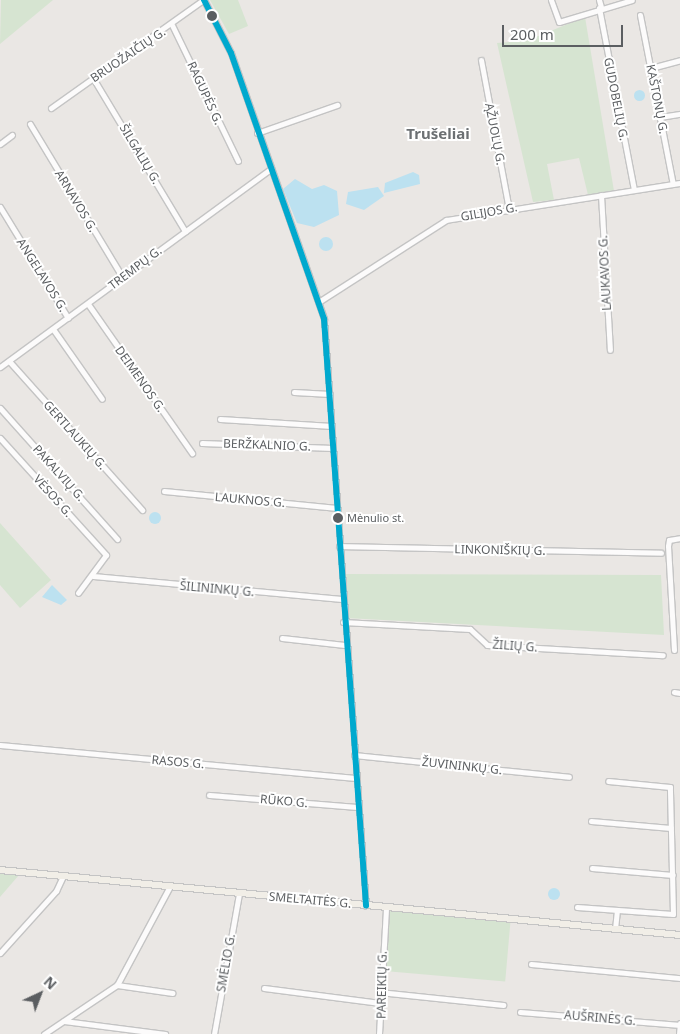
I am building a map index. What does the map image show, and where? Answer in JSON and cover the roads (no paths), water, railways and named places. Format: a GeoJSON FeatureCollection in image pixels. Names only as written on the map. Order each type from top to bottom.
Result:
{"type":"FeatureCollection","features":[{"type":"Feature","properties":{"kind":"main road","name":"SMELTAITĖS G."},"geometry":{"type":"LineString","coordinates":[[0,870],[680,935]]}},
{"type":"Feature","properties":{"kind":"street","name":"BRUOŽAIČIŲ G."},"geometry":{"type":"LineString","coordinates":[[51,108],[92,78],[172,25],[204,0]]}},
{"type":"Feature","properties":{"kind":"street"},"geometry":{"type":"LineString","coordinates":[[204,0],[231,53],[257,133],[320,301],[330,394],[343,622],[366,905]]}},
{"type":"Feature","properties":{"kind":"street"},"geometry":{"type":"LineString","coordinates":[[551,0],[559,22],[600,8],[632,0]]}},
{"type":"Feature","properties":{"kind":"street","name":"GUDOBELIŲ G."},"geometry":{"type":"LineString","coordinates":[[599,0],[634,190]]}},
{"type":"Feature","properties":{"kind":"street","name":"KAŠTONŲ G."},"geometry":{"type":"LineString","coordinates":[[640,15],[673,184]]}},
{"type":"Feature","properties":{"kind":"street","name":"RAGUPĖS G."},"geometry":{"type":"LineString","coordinates":[[172,25],[238,161]]}},
{"type":"Feature","properties":{"kind":"street","name":"ĄŽUOLŲ G."},"geometry":{"type":"LineString","coordinates":[[481,60],[509,208]]}},
{"type":"Feature","properties":{"kind":"street"},"geometry":{"type":"LineString","coordinates":[[651,68],[680,60]]}},
{"type":"Feature","properties":{"kind":"street","name":"ŠILGALIŲ G."},"geometry":{"type":"LineString","coordinates":[[92,78],[185,231]]}},
{"type":"Feature","properties":{"kind":"street"},"geometry":{"type":"LineString","coordinates":[[257,133],[337,105]]}},
{"type":"Feature","properties":{"kind":"street"},"geometry":{"type":"LineString","coordinates":[[660,117],[680,114]]}},
{"type":"Feature","properties":{"kind":"street","name":"ARNAVOS G."},"geometry":{"type":"LineString","coordinates":[[30,124],[123,278]]}},
{"type":"Feature","properties":{"kind":"street"},"geometry":{"type":"LineString","coordinates":[[0,144],[12,135]]}},
{"type":"Feature","properties":{"kind":"street","name":"TREMPŲ G."},"geometry":{"type":"LineString","coordinates":[[0,367],[271,170]]}},
{"type":"Feature","properties":{"kind":"street","name":"GILIJOS G."},"geometry":{"type":"LineString","coordinates":[[320,301],[446,220],[509,208],[680,183]]}},
{"type":"Feature","properties":{"kind":"street","name":"LAUKAVOS G."},"geometry":{"type":"LineString","coordinates":[[601,195],[610,350]]}},
{"type":"Feature","properties":{"kind":"street","name":"ANGELAVOS G."},"geometry":{"type":"LineString","coordinates":[[0,207],[68,318]]}},
{"type":"Feature","properties":{"kind":"street","name":"DEIMENOS G."},"geometry":{"type":"LineString","coordinates":[[88,304],[192,453]]}},
{"type":"Feature","properties":{"kind":"street"},"geometry":{"type":"LineString","coordinates":[[53,328],[102,399]]}},
{"type":"Feature","properties":{"kind":"street","name":"GERTLAUKIŲ G."},"geometry":{"type":"LineString","coordinates":[[9,361],[142,510]]}},
{"type":"Feature","properties":{"kind":"street"},"geometry":{"type":"LineString","coordinates":[[294,392],[330,394]]}},
{"type":"Feature","properties":{"kind":"street","name":"PAKALVIŲ G."},"geometry":{"type":"LineString","coordinates":[[0,408],[117,539]]}},
{"type":"Feature","properties":{"kind":"street"},"geometry":{"type":"LineString","coordinates":[[220,419],[332,426]]}},
{"type":"Feature","properties":{"kind":"street","name":"VĖSOS G."},"geometry":{"type":"LineString","coordinates":[[0,438],[106,555],[93,576]]}},
{"type":"Feature","properties":{"kind":"street","name":"BERŽKALNIO G."},"geometry":{"type":"LineString","coordinates":[[202,443],[333,448]]}},
{"type":"Feature","properties":{"kind":"street","name":"LAUKNOS G."},"geometry":{"type":"LineString","coordinates":[[164,491],[337,508]]}},
{"type":"Feature","properties":{"kind":"street"},"geometry":{"type":"LineString","coordinates":[[674,650],[669,540],[680,538]]}},
{"type":"Feature","properties":{"kind":"street","name":"LINKONIŠKIŲ G."},"geometry":{"type":"LineString","coordinates":[[339,546],[660,553]]}},
{"type":"Feature","properties":{"kind":"street"},"geometry":{"type":"LineString","coordinates":[[78,593],[93,576]]}},
{"type":"Feature","properties":{"kind":"street","name":"ŠILININKŲ G."},"geometry":{"type":"LineString","coordinates":[[93,576],[342,599]]}},
{"type":"Feature","properties":{"kind":"street","name":"ŽILIŲ G."},"geometry":{"type":"LineString","coordinates":[[343,622],[470,628],[487,645],[663,655]]}},
{"type":"Feature","properties":{"kind":"street"},"geometry":{"type":"LineString","coordinates":[[282,638],[345,646]]}},
{"type":"Feature","properties":{"kind":"street","name":"RASOS G."},"geometry":{"type":"LineString","coordinates":[[0,745],[356,778]]}},
{"type":"Feature","properties":{"kind":"street","name":"ŽUVININKŲ G."},"geometry":{"type":"LineString","coordinates":[[354,755],[569,777]]}},
{"type":"Feature","properties":{"kind":"street"},"geometry":{"type":"LineString","coordinates":[[577,907],[673,914],[670,787],[608,781]]}},
{"type":"Feature","properties":{"kind":"street","name":"RŪKO G."},"geometry":{"type":"LineString","coordinates":[[209,795],[358,807]]}},
{"type":"Feature","properties":{"kind":"street"},"geometry":{"type":"LineString","coordinates":[[591,821],[671,828]]}},
{"type":"Feature","properties":{"kind":"street"},"geometry":{"type":"LineString","coordinates":[[592,868],[672,875]]}},
{"type":"Feature","properties":{"kind":"street"},"geometry":{"type":"LineString","coordinates":[[0,953],[56,891],[63,876]]}},
{"type":"Feature","properties":{"kind":"street"},"geometry":{"type":"LineString","coordinates":[[44,1034],[117,985],[170,886]]}},
{"type":"Feature","properties":{"kind":"street","name":"SMĖLIO G."},"geometry":{"type":"LineString","coordinates":[[214,1034],[239,893]]}},
{"type":"Feature","properties":{"kind":"street","name":"PAREIKIŲ G."},"geometry":{"type":"LineString","coordinates":[[379,1034],[379,992],[386,907]]}},
{"type":"Feature","properties":{"kind":"street"},"geometry":{"type":"LineString","coordinates":[[615,929],[617,911]]}},
{"type":"Feature","properties":{"kind":"street"},"geometry":{"type":"LineString","coordinates":[[532,964],[680,978]]}},
{"type":"Feature","properties":{"kind":"street"},"geometry":{"type":"LineString","coordinates":[[117,985],[172,993]]}},
{"type":"Feature","properties":{"kind":"street"},"geometry":{"type":"LineString","coordinates":[[264,988],[380,1003]]}},
{"type":"Feature","properties":{"kind":"street"},"geometry":{"type":"LineString","coordinates":[[379,992],[502,1005]]}},
{"type":"Feature","properties":{"kind":"street","name":"AUŠRINĖS G."},"geometry":{"type":"LineString","coordinates":[[520,1012],[680,1024]]}},
{"type":"Feature","properties":{"kind":"street"},"geometry":{"type":"LineString","coordinates":[[63,1021],[165,1034]]}},
{"type":"Feature","properties":{"kind":"street"},"geometry":{"type":"LineString","coordinates":[[679,1034],[680,1024]]}},
{"type":"Feature","properties":{"kind":"water"},"geometry":{"type":"Polygon","coordinates":[[[639,89],[645,95],[639,101],[633,95],[639,89]]]}},
{"type":"Feature","properties":{"kind":"water"},"geometry":{"type":"Polygon","coordinates":[[[413,172],[419,175],[420,184],[384,193],[385,183],[413,172]]]}},
{"type":"Feature","properties":{"kind":"water"},"geometry":{"type":"Polygon","coordinates":[[[295,179],[312,189],[324,185],[337,191],[339,215],[314,227],[297,223],[283,189],[295,179]]]}},
{"type":"Feature","properties":{"kind":"water"},"geometry":{"type":"Polygon","coordinates":[[[378,187],[384,196],[364,210],[346,204],[348,192],[378,187]]]}},
{"type":"Feature","properties":{"kind":"water"},"geometry":{"type":"Polygon","coordinates":[[[323,237],[329,237],[333,244],[329,251],[323,251],[319,247],[319,241],[323,237]]]}},
{"type":"Feature","properties":{"kind":"water"},"geometry":{"type":"Polygon","coordinates":[[[155,512],[161,518],[155,524],[149,518],[155,512]]]}},
{"type":"Feature","properties":{"kind":"water"},"geometry":{"type":"Polygon","coordinates":[[[52,585],[67,600],[61,605],[42,597],[52,585]]]}},
{"type":"Feature","properties":{"kind":"water"},"geometry":{"type":"Polygon","coordinates":[[[552,888],[556,888],[560,894],[556,900],[552,900],[548,896],[548,892],[552,888]]]}},
{"type":"Feature","properties":{"kind":"place","name":"Mėnulio st."},"geometry":{"type":"Point","coordinates":[338,518]}},
{"type":"Feature","properties":{"kind":"district","name":"Trušeliai"},"geometry":{"type":"Point","coordinates":[438,134]}}]}
